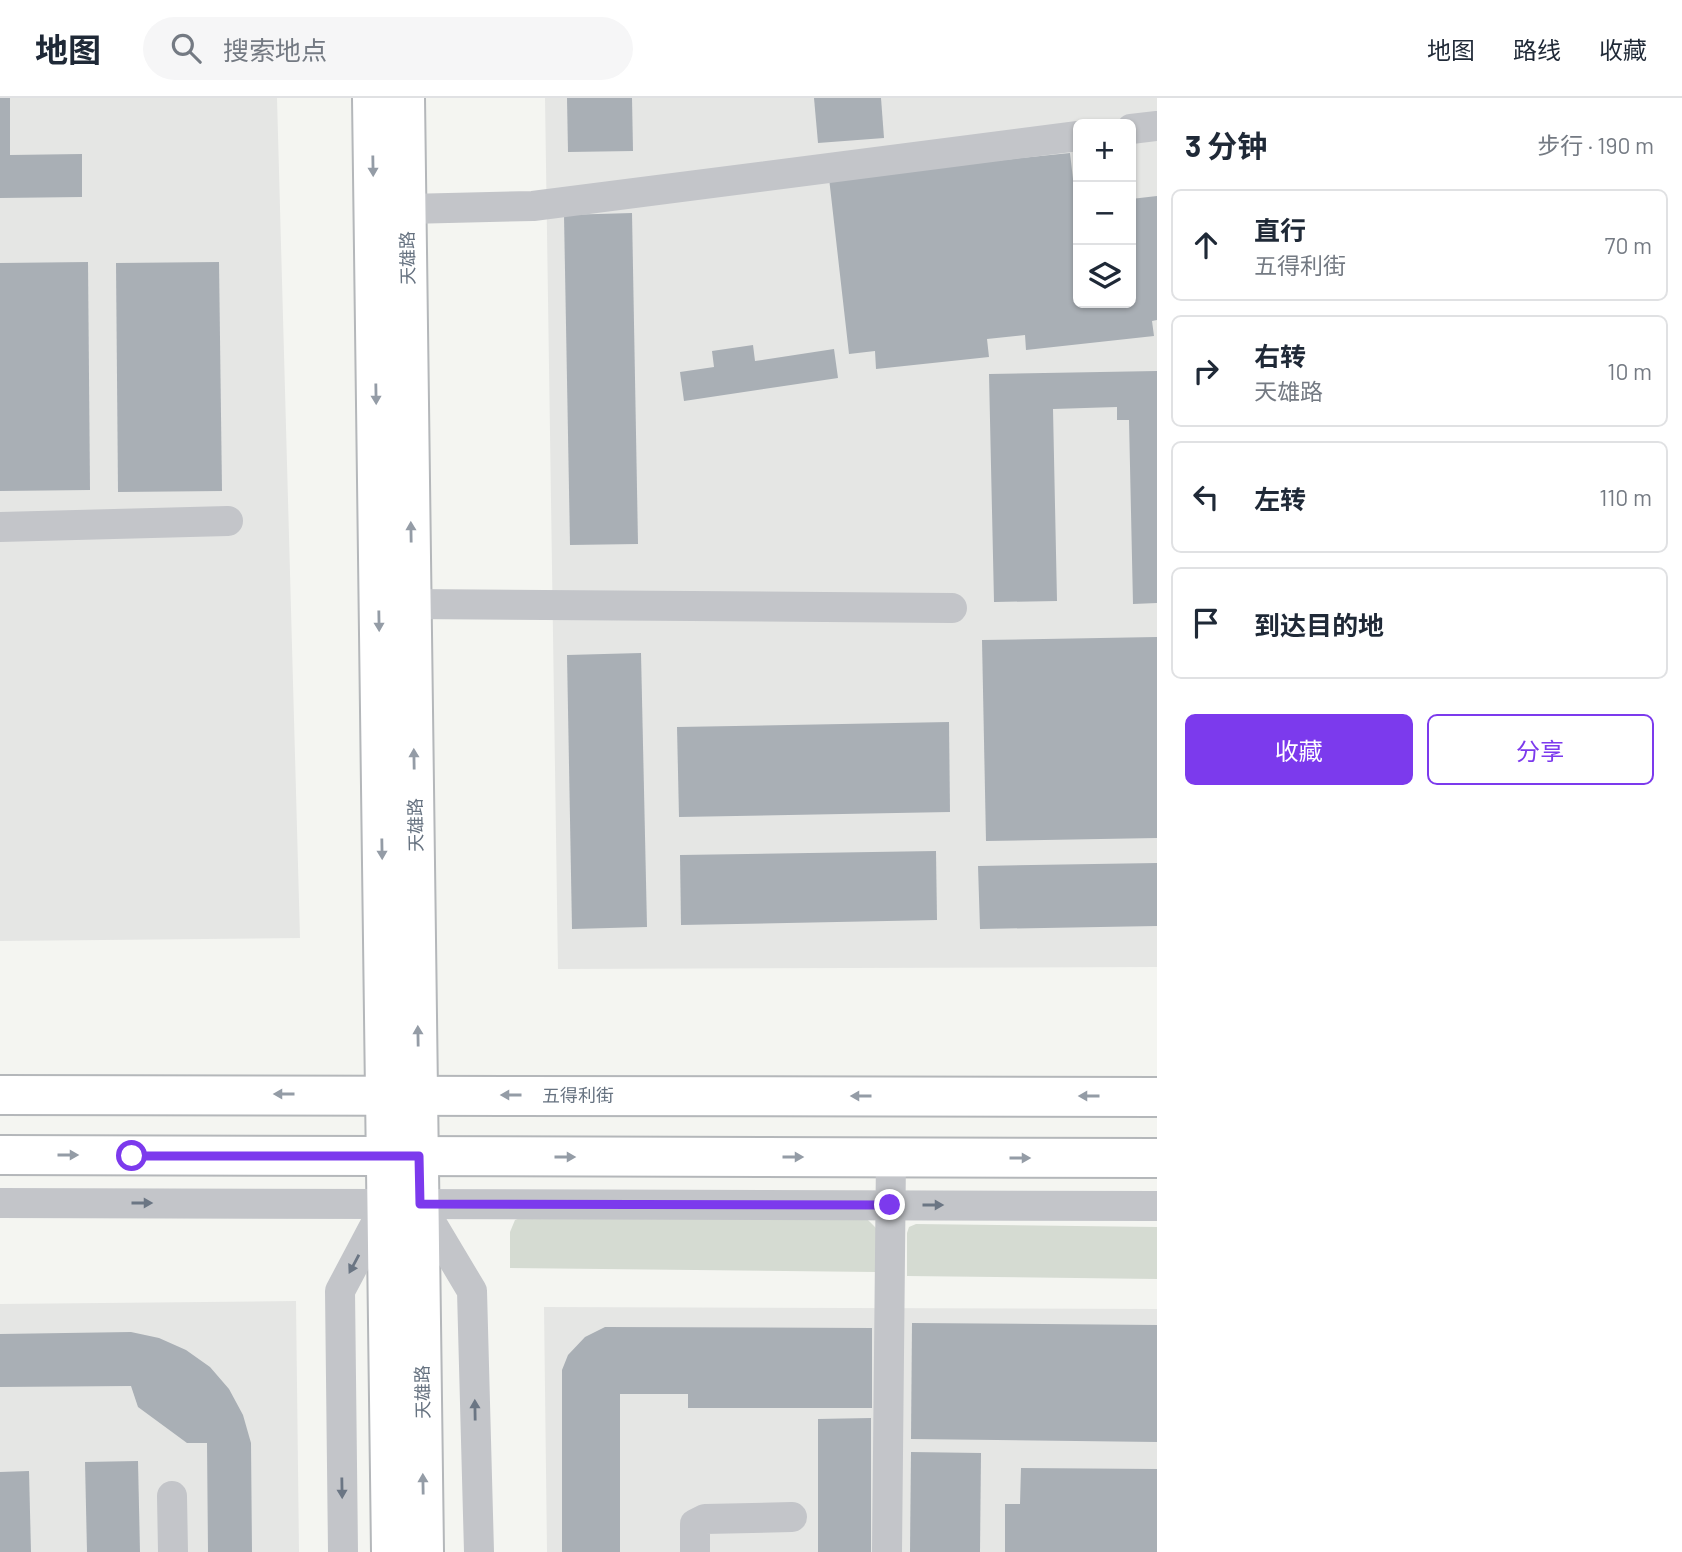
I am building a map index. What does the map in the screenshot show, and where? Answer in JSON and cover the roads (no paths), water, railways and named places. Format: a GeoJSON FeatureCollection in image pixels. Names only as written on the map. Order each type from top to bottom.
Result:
{"type":"FeatureCollection","features":[{"type":"Feature","properties":{"kind":"main road","name":"天雄路"},"geometry":{"type":"LineString","coordinates":[[372,98],[402,1094]]}},
{"type":"Feature","properties":{"kind":"main road","name":"天雄路"},"geometry":{"type":"LineString","coordinates":[[405,98],[412,604],[402,1156],[424,1552]]}},
{"type":"Feature","properties":{"kind":"main road","name":"五得利街"},"geometry":{"type":"LineString","coordinates":[[0,1095],[1157,1097]]}},
{"type":"Feature","properties":{"kind":"main road"},"geometry":{"type":"LineString","coordinates":[[0,1155],[1157,1158]]}},
{"type":"Feature","properties":{"kind":"main road","name":"天雄路"},"geometry":{"type":"LineString","coordinates":[[391,1552],[403,1204]]}},
{"type":"Feature","properties":{"kind":"street"},"geometry":{"type":"LineString","coordinates":[[1136,128],[1157,126]]}},
{"type":"Feature","properties":{"kind":"street"},"geometry":{"type":"LineString","coordinates":[[407,209],[533,206],[1073,137]]}},
{"type":"Feature","properties":{"kind":"street"},"geometry":{"type":"LineString","coordinates":[[0,527],[228,521]]}},
{"type":"Feature","properties":{"kind":"street"},"geometry":{"type":"LineString","coordinates":[[412,604],[952,608]]}},
{"type":"Feature","properties":{"kind":"street"},"geometry":{"type":"LineString","coordinates":[[887,1552],[891,1157]]}},
{"type":"Feature","properties":{"kind":"street"},"geometry":{"type":"LineString","coordinates":[[0,1203],[1157,1206]]}},
{"type":"Feature","properties":{"kind":"street"},"geometry":{"type":"LineString","coordinates":[[343,1552],[340,1291],[403,1204]]}},
{"type":"Feature","properties":{"kind":"street"},"geometry":{"type":"LineString","coordinates":[[403,1204],[472,1291],[479,1552]]}},
{"type":"Feature","properties":{"kind":"street"},"geometry":{"type":"LineString","coordinates":[[172,1496],[173,1552]]}},
{"type":"Feature","properties":{"kind":"street"},"geometry":{"type":"LineString","coordinates":[[695,1552],[695,1524],[705,1519],[792,1517]]}}]}
